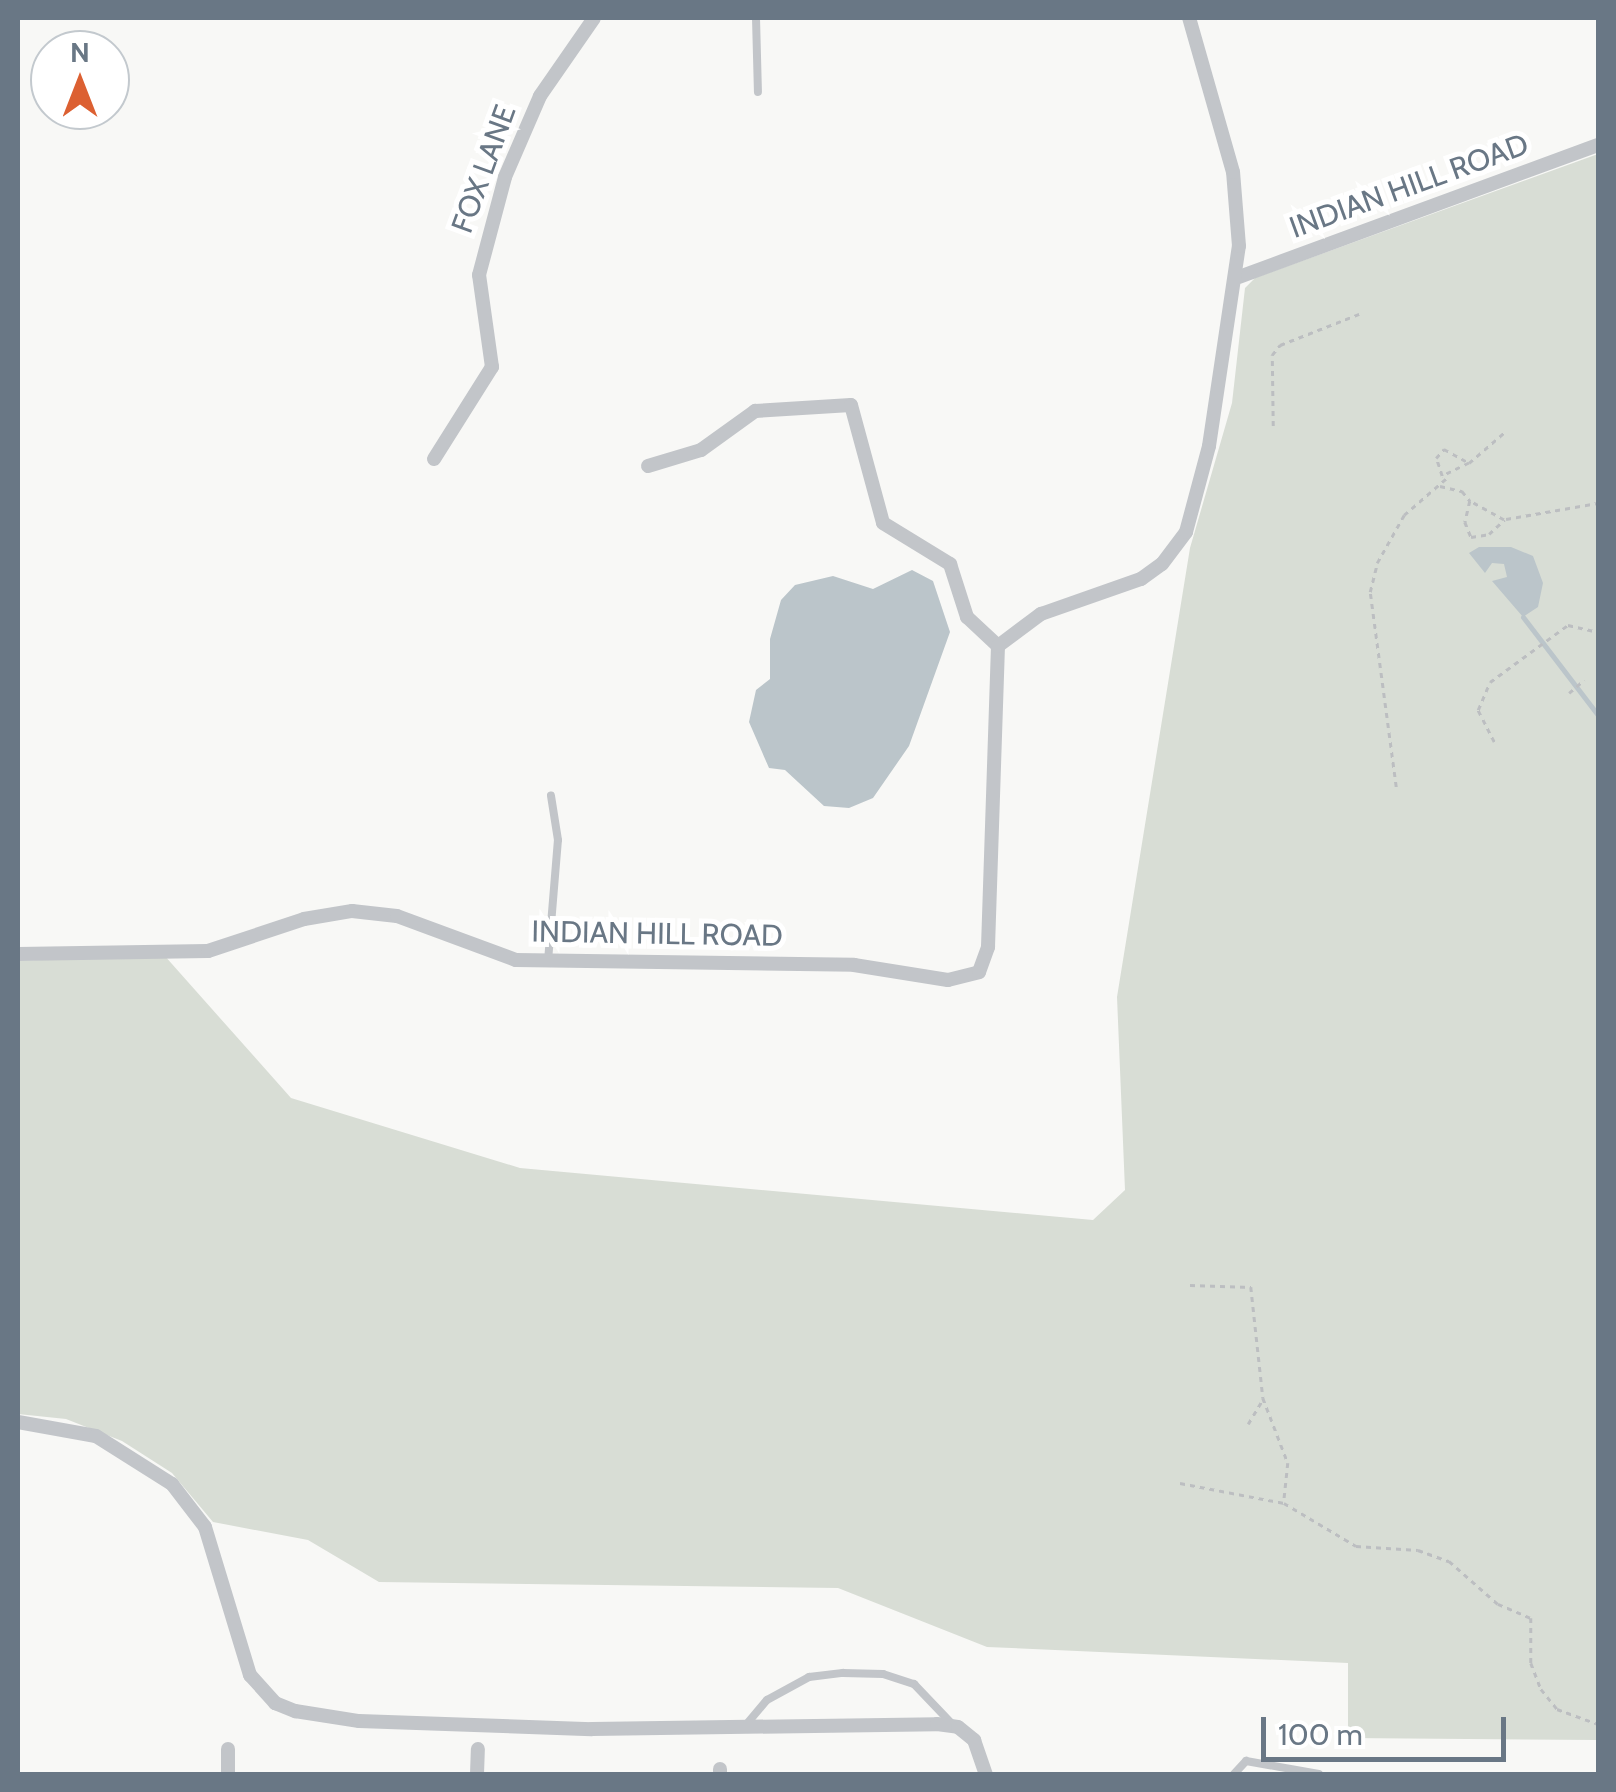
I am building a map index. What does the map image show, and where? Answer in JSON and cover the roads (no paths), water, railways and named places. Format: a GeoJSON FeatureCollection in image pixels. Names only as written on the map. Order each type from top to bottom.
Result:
{"type":"FeatureCollection","features":[{"type":"Feature","properties":{"kind":"street","name":"FOX LANE"},"geometry":{"type":"LineString","coordinates":[[434,459],[492,367],[480,275],[505,177],[540,96],[594,18]]}},
{"type":"Feature","properties":{"kind":"street"},"geometry":{"type":"LineString","coordinates":[[648,466],[701,450],[756,412],[851,405],[882,523],[950,564],[967,617],[998,646],[1041,614],[1141,579],[1176,550],[1209,446],[1239,278],[1233,172],[1189,18]]}},
{"type":"Feature","properties":{"kind":"street","name":"INDIAN HILL ROAD"},"geometry":{"type":"LineString","coordinates":[[1239,278],[1598,145]]}},
{"type":"Feature","properties":{"kind":"street","name":"INDIAN HILL ROAD"},"geometry":{"type":"LineString","coordinates":[[18,954],[208,951],[304,919],[352,910],[397,916],[504,958],[854,965],[948,980],[979,972],[988,948],[998,646]]}},
{"type":"Feature","properties":{"kind":"street"},"geometry":{"type":"LineString","coordinates":[[18,1422],[96,1436],[172,1484],[205,1527],[241,1653],[275,1703],[359,1722],[953,1726],[974,1740],[986,1774]]}},
{"type":"Feature","properties":{"kind":"street"},"geometry":{"type":"LineString","coordinates":[[228,1749],[228,1774]]}},
{"type":"Feature","properties":{"kind":"street"},"geometry":{"type":"LineString","coordinates":[[477,1774],[478,1749]]}},
{"type":"Feature","properties":{"kind":"lane"},"geometry":{"type":"LineString","coordinates":[[756,18],[758,92]]}},
{"type":"Feature","properties":{"kind":"lane"},"geometry":{"type":"LineString","coordinates":[[548,961],[558,840],[550,796]]}},
{"type":"Feature","properties":{"kind":"lane"},"geometry":{"type":"LineString","coordinates":[[746,1726],[767,1700],[809,1678],[843,1673],[884,1674],[914,1684],[953,1726]]}},
{"type":"Feature","properties":{"kind":"lane"},"geometry":{"type":"LineString","coordinates":[[1234,1774],[1246,1761],[1319,1774]]}},
{"type":"Feature","properties":{"kind":"waterway"},"geometry":{"type":"LineString","coordinates":[[1523,617],[1598,715]]}}]}
